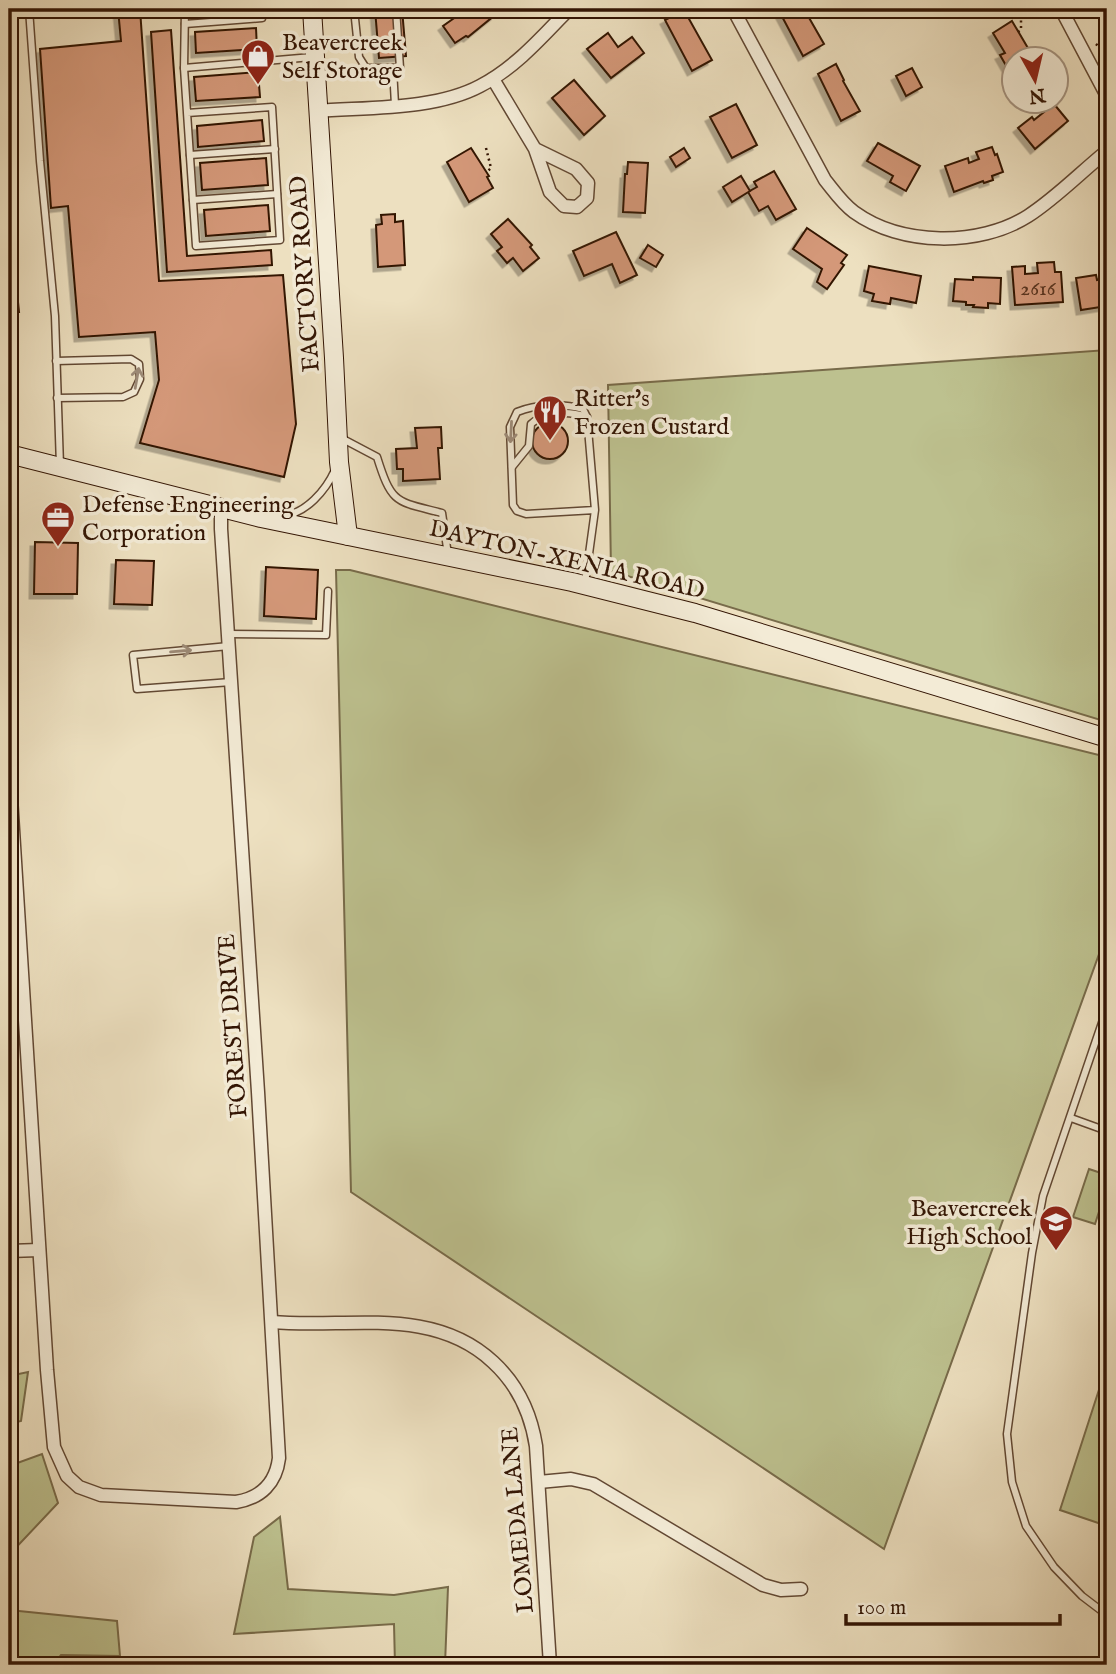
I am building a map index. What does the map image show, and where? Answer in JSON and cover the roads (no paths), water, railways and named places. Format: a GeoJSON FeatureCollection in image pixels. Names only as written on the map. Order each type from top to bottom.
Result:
{"type":"FeatureCollection","features":[{"type":"Feature","properties":{"kind":"main road","name":"FACTORY ROAD"},"geometry":{"type":"LineString","coordinates":[[314,10],[317,111],[339,462],[348,536]]}},
{"type":"Feature","properties":{"kind":"main road","name":"DAYTON-XENIA ROAD"},"geometry":{"type":"LineString","coordinates":[[10,455],[221,509],[585,585],[708,617],[1107,738]]}},
{"type":"Feature","properties":{"kind":"street"},"geometry":{"type":"LineString","coordinates":[[317,111],[436,101],[464,94],[493,79],[527,51],[569,9]]}},
{"type":"Feature","properties":{"kind":"street"},"geometry":{"type":"LineString","coordinates":[[733,9],[825,180],[840,200],[854,212],[879,226],[913,235],[942,238],[971,236],[1002,228],[1028,215],[1107,151]]}},
{"type":"Feature","properties":{"kind":"street"},"geometry":{"type":"LineString","coordinates":[[1061,9],[1107,96]]}},
{"type":"Feature","properties":{"kind":"street"},"geometry":{"type":"LineString","coordinates":[[493,79],[535,149],[550,192],[564,206],[577,207],[587,198],[588,183],[576,169],[535,149]]}},
{"type":"Feature","properties":{"kind":"street"},"geometry":{"type":"LineString","coordinates":[[9,485],[10,455]]}},
{"type":"Feature","properties":{"kind":"street","name":"FOREST DRIVE"},"geometry":{"type":"LineString","coordinates":[[9,766],[52,1436],[59,1463],[66,1476],[79,1487],[102,1495],[244,1501],[260,1494],[271,1482],[278,1466],[272,1322],[220,529],[221,509]]}},
{"type":"Feature","properties":{"kind":"street"},"geometry":{"type":"LineString","coordinates":[[9,1251],[39,1250]]}},
{"type":"Feature","properties":{"kind":"street","name":"LOMEDA LANE"},"geometry":{"type":"LineString","coordinates":[[272,1322],[383,1322],[423,1327],[448,1333],[471,1345],[500,1368],[523,1402],[535,1436],[550,1665]]}},
{"type":"Feature","properties":{"kind":"street"},"geometry":{"type":"LineString","coordinates":[[538,1482],[571,1479],[593,1484],[763,1585],[781,1590],[801,1589]]}},
{"type":"Feature","properties":{"kind":"lane"},"geometry":{"type":"LineString","coordinates":[[29,9],[55,316],[60,468]]}},
{"type":"Feature","properties":{"kind":"lane"},"geometry":{"type":"LineString","coordinates":[[185,9],[184,68],[192,200],[196,246],[280,240],[272,107],[187,113]]}},
{"type":"Feature","properties":{"kind":"lane"},"geometry":{"type":"LineString","coordinates":[[186,23],[262,18],[262,9]]}},
{"type":"Feature","properties":{"kind":"lane"},"geometry":{"type":"LineString","coordinates":[[354,9],[361,64],[366,68],[400,68],[396,9]]}},
{"type":"Feature","properties":{"kind":"lane"},"geometry":{"type":"LineString","coordinates":[[184,68],[314,56]]}},
{"type":"Feature","properties":{"kind":"lane"},"geometry":{"type":"LineString","coordinates":[[394,68],[395,105]]}},
{"type":"Feature","properties":{"kind":"lane"},"geometry":{"type":"LineString","coordinates":[[190,155],[275,149]]}},
{"type":"Feature","properties":{"kind":"lane"},"geometry":{"type":"LineString","coordinates":[[192,200],[277,194]]}},
{"type":"Feature","properties":{"kind":"lane"},"geometry":{"type":"LineString","coordinates":[[56,361],[131,359],[139,364],[140,379],[134,392],[123,397],[57,398]]}},
{"type":"Feature","properties":{"kind":"lane"},"geometry":{"type":"LineString","coordinates":[[585,585],[595,510],[587,417],[583,409],[572,406],[529,407],[517,412],[510,427],[513,505],[517,511],[526,514],[595,510]]}},
{"type":"Feature","properties":{"kind":"lane"},"geometry":{"type":"LineString","coordinates":[[512,467],[529,446],[531,424],[538,417],[576,413],[587,417]]}},
{"type":"Feature","properties":{"kind":"lane"},"geometry":{"type":"LineString","coordinates":[[338,437],[377,457],[386,485],[400,502],[442,513],[449,557]]}},
{"type":"Feature","properties":{"kind":"lane"},"geometry":{"type":"LineString","coordinates":[[261,518],[289,515],[310,503],[328,486],[339,462]]}},
{"type":"Feature","properties":{"kind":"lane"},"geometry":{"type":"LineString","coordinates":[[231,682],[137,689],[134,655],[228,640],[326,635],[328,591]]}},
{"type":"Feature","properties":{"kind":"lane"},"geometry":{"type":"LineString","coordinates":[[1107,1008],[1044,1196],[1031,1253],[1007,1434],[1012,1482],[1026,1526],[1054,1567],[1082,1596],[1107,1615]]}},
{"type":"Feature","properties":{"kind":"lane"},"geometry":{"type":"LineString","coordinates":[[1071,1118],[1107,1131]]}},
{"type":"Feature","properties":{"kind":"place","name":"Beavercreek Self Storage"},"geometry":{"type":"Point","coordinates":[258,86]}},
{"type":"Feature","properties":{"kind":"place","name":"Ritter's Frozen Custard"},"geometry":{"type":"Point","coordinates":[550,442]}},
{"type":"Feature","properties":{"kind":"place","name":"Defense Engineering Corporation"},"geometry":{"type":"Point","coordinates":[58,548]}},
{"type":"Feature","properties":{"kind":"place","name":"Beavercreek High School"},"geometry":{"type":"Point","coordinates":[1056,1252]}}]}
